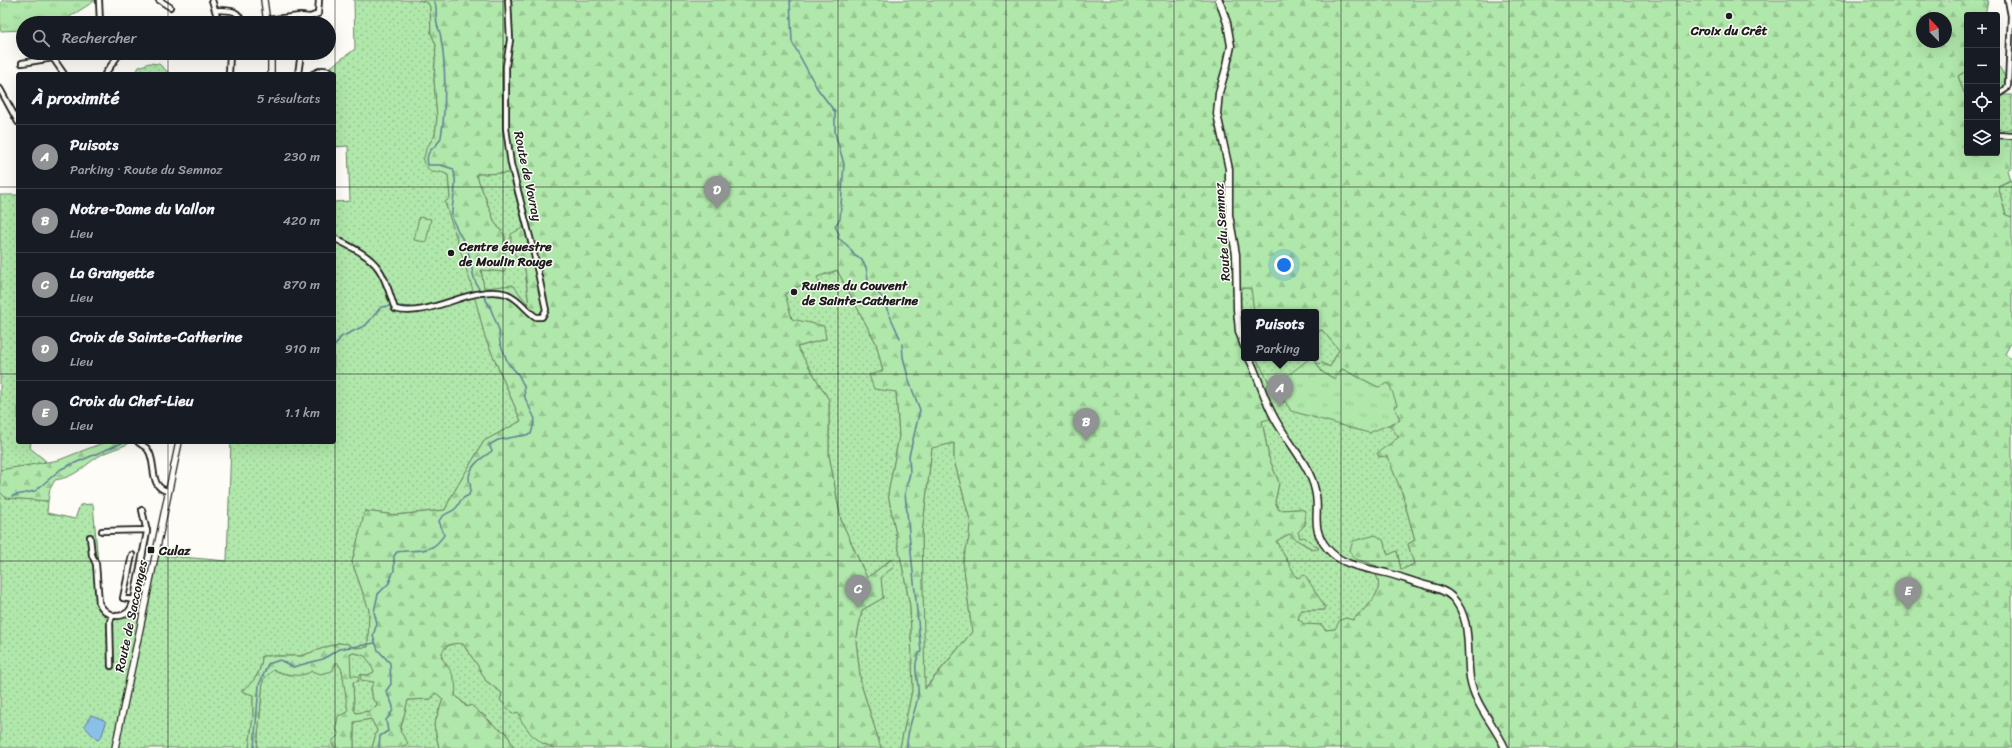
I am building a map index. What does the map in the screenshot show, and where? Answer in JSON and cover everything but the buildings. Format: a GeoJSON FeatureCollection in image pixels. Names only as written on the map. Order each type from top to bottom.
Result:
{"type":"FeatureCollection","features":[{"type":"Feature","properties":{"kind":"main road","name":"Route du Semnoz"},"geometry":{"type":"LineString","coordinates":[[1219,0],[1227,23],[1230,46],[1227,65],[1219,92],[1217,114],[1229,170],[1229,215],[1236,254],[1237,308],[1241,335]]}},
{"type":"Feature","properties":{"kind":"main road"},"geometry":{"type":"LineString","coordinates":[[1250,361],[1275,419],[1314,485],[1316,493],[1317,529],[1325,547],[1338,558],[1358,567],[1390,574],[1438,589],[1451,596],[1460,608],[1468,634],[1469,673],[1474,696],[1505,748]]}},
{"type":"Feature","properties":{"kind":"street"},"geometry":{"type":"LineString","coordinates":[[99,0],[100,16]]}},
{"type":"Feature","properties":{"kind":"street"},"geometry":{"type":"LineString","coordinates":[[159,0],[170,7]]}},
{"type":"Feature","properties":{"kind":"street"},"geometry":{"type":"LineString","coordinates":[[212,0],[217,16]]}},
{"type":"Feature","properties":{"kind":"street"},"geometry":{"type":"LineString","coordinates":[[264,0],[266,16]]}},
{"type":"Feature","properties":{"kind":"street"},"geometry":{"type":"LineString","coordinates":[[313,16],[318,14],[319,0]]}},
{"type":"Feature","properties":{"kind":"street","name":"Route de Vovray"},"geometry":{"type":"LineString","coordinates":[[336,239],[363,255],[378,268],[395,309],[410,311],[482,292],[506,294],[517,299],[536,317],[545,314],[546,310],[533,249],[511,164],[506,128],[506,66],[510,40],[508,0]]}},
{"type":"Feature","properties":{"kind":"street"},"geometry":{"type":"LineString","coordinates":[[2000,93],[2006,89],[2008,85],[2011,16],[2008,0]]}},
{"type":"Feature","properties":{"kind":"street"},"geometry":{"type":"LineString","coordinates":[[215,10],[236,12],[240,16]]}},
{"type":"Feature","properties":{"kind":"street"},"geometry":{"type":"LineString","coordinates":[[22,63],[40,60]]}},
{"type":"Feature","properties":{"kind":"street"},"geometry":{"type":"LineString","coordinates":[[54,60],[62,72]]}},
{"type":"Feature","properties":{"kind":"street"},"geometry":{"type":"LineString","coordinates":[[106,72],[115,60]]}},
{"type":"Feature","properties":{"kind":"street"},"geometry":{"type":"LineString","coordinates":[[229,72],[230,60]]}},
{"type":"Feature","properties":{"kind":"street"},"geometry":{"type":"LineString","coordinates":[[271,60],[271,72]]}},
{"type":"Feature","properties":{"kind":"street"},"geometry":{"type":"LineString","coordinates":[[298,72],[300,60]]}},
{"type":"Feature","properties":{"kind":"street"},"geometry":{"type":"LineString","coordinates":[[318,72],[322,70],[330,71]]}},
{"type":"Feature","properties":{"kind":"street"},"geometry":{"type":"LineString","coordinates":[[0,89],[16,118]]}},
{"type":"Feature","properties":{"kind":"street"},"geometry":{"type":"LineString","coordinates":[[2000,135],[2012,136]]}},
{"type":"Feature","properties":{"kind":"street"},"geometry":{"type":"LineString","coordinates":[[140,444],[149,451],[156,484],[163,490],[168,491]]}},
{"type":"Feature","properties":{"kind":"street","name":"Route de Sacconges"},"geometry":{"type":"LineString","coordinates":[[115,748],[179,444]]}},
{"type":"Feature","properties":{"kind":"street"},"geometry":{"type":"LineString","coordinates":[[90,537],[92,555],[96,564],[99,603],[102,609],[108,614],[118,615],[127,612],[134,600],[147,530],[142,510]]}},
{"type":"Feature","properties":{"kind":"street"},"geometry":{"type":"LineString","coordinates":[[102,531],[147,530]]}},
{"type":"Feature","properties":{"kind":"street"},"geometry":{"type":"LineString","coordinates":[[132,555],[123,598],[134,600]]}},
{"type":"Feature","properties":{"kind":"street"},"geometry":{"type":"LineString","coordinates":[[136,588],[146,589]]}},
{"type":"Feature","properties":{"kind":"street"},"geometry":{"type":"LineString","coordinates":[[111,666],[110,622],[112,615]]}},
{"type":"Feature","properties":{"kind":"green space"},"geometry":{"type":"Polygon","coordinates":[[[3,0],[96,0],[71,16],[16,16],[16,30],[0,31],[0,4],[3,0]]]}},
{"type":"Feature","properties":{"kind":"green space"},"geometry":{"type":"Polygon","coordinates":[[[354,0],[419,0],[428,3],[430,7],[431,33],[436,45],[434,80],[437,118],[435,135],[426,149],[431,172],[442,172],[448,175],[450,198],[445,202],[473,287],[485,337],[521,421],[484,441],[445,510],[395,515],[365,511],[352,562],[369,610],[368,647],[354,648],[348,644],[338,643],[301,656],[262,656],[261,666],[254,680],[242,691],[253,695],[253,717],[249,748],[0,748],[0,492],[7,498],[48,501],[47,513],[75,519],[80,505],[93,504],[102,610],[113,614],[137,610],[158,555],[227,561],[231,444],[336,444],[336,202],[350,201],[348,146],[336,147],[336,72],[324,72],[355,49],[354,0]]]}},
{"type":"Feature","properties":{"kind":"green space"},"geometry":{"type":"Polygon","coordinates":[[[419,0],[1988,0],[1986,12],[1964,12],[1964,72],[1958,76],[1964,93],[1964,156],[2000,156],[2000,129],[2006,130],[2012,128],[2012,167],[2007,170],[2010,180],[1998,186],[2006,215],[2012,217],[2012,341],[2005,354],[2012,359],[2012,748],[900,748],[913,686],[910,606],[888,494],[899,436],[896,392],[874,389],[869,375],[883,371],[876,343],[837,270],[817,277],[821,287],[812,292],[803,284],[785,294],[792,319],[824,326],[826,339],[797,347],[829,400],[829,455],[841,520],[867,578],[892,559],[895,566],[881,577],[883,598],[862,610],[856,641],[861,684],[881,748],[555,748],[542,743],[531,734],[520,719],[520,714],[517,712],[513,714],[500,700],[502,693],[486,681],[463,644],[459,643],[448,645],[441,657],[450,670],[454,680],[456,690],[455,695],[467,707],[471,705],[493,724],[506,732],[514,748],[439,748],[434,725],[443,699],[436,693],[431,699],[408,700],[400,731],[408,743],[401,748],[372,748],[377,730],[371,719],[354,722],[354,748],[335,748],[332,744],[333,740],[339,735],[336,729],[338,716],[348,712],[342,670],[337,662],[332,671],[321,674],[312,671],[302,675],[292,675],[273,670],[263,680],[257,748],[249,748],[253,717],[253,695],[241,691],[250,684],[259,672],[262,656],[301,656],[338,643],[348,644],[354,648],[368,647],[369,610],[352,562],[365,511],[395,515],[445,510],[484,441],[521,421],[485,337],[472,287],[445,202],[450,198],[448,175],[442,172],[431,172],[423,162],[426,149],[435,135],[437,118],[434,80],[436,45],[431,33],[430,7],[428,3],[419,0]],[[510,173],[476,174],[495,223],[505,236],[505,272],[481,270],[484,288],[513,285],[529,306],[525,269],[511,249],[511,234],[524,227],[510,173]],[[1233,288],[1234,319],[1241,346],[1241,361],[1258,361],[1270,384],[1261,390],[1270,419],[1262,421],[1269,458],[1279,483],[1275,502],[1279,510],[1300,509],[1305,511],[1305,525],[1298,532],[1300,538],[1304,537],[1319,548],[1314,550],[1289,534],[1276,541],[1297,578],[1305,575],[1325,607],[1325,610],[1301,610],[1298,619],[1304,624],[1322,625],[1325,630],[1335,629],[1340,620],[1346,618],[1353,620],[1373,600],[1378,588],[1376,575],[1377,566],[1353,558],[1350,550],[1353,541],[1376,535],[1383,540],[1388,555],[1397,551],[1401,570],[1414,564],[1408,544],[1415,540],[1402,493],[1387,456],[1379,457],[1377,453],[1399,437],[1389,425],[1400,420],[1394,406],[1397,405],[1378,387],[1342,369],[1335,379],[1322,372],[1317,364],[1322,363],[1330,367],[1339,350],[1322,330],[1319,331],[1319,309],[1254,309],[1251,288],[1233,288]],[[954,443],[932,448],[922,533],[925,689],[972,632],[963,561],[969,538],[970,520],[954,460],[954,443]],[[350,653],[351,676],[358,676],[359,681],[353,682],[354,710],[356,713],[370,711],[376,707],[377,702],[373,700],[371,688],[374,682],[361,680],[360,675],[368,675],[374,672],[366,657],[360,654],[350,653]]]}},
{"type":"Feature","properties":{"kind":"green space"},"geometry":{"type":"Polygon","coordinates":[[[149,63],[159,64],[168,72],[136,72],[139,67],[149,63]]]}},
{"type":"Feature","properties":{"kind":"green space"},"geometry":{"type":"Polygon","coordinates":[[[2000,68],[2006,78],[2005,87],[2000,90],[2000,68]]]}},
{"type":"Feature","properties":{"kind":"green space"},"geometry":{"type":"Polygon","coordinates":[[[1964,72],[1964,93],[1958,76],[1964,72]]]}},
{"type":"Feature","properties":{"kind":"green space"},"geometry":{"type":"Polygon","coordinates":[[[2012,95],[2012,128],[2006,130],[2000,129],[2000,96],[2012,95]]]}},
{"type":"Feature","properties":{"kind":"green space"},"geometry":{"type":"Polygon","coordinates":[[[510,173],[524,228],[511,249],[525,269],[529,307],[484,288],[481,270],[504,272],[505,236],[495,223],[476,174],[510,173]]]}},
{"type":"Feature","properties":{"kind":"green space"},"geometry":{"type":"Polygon","coordinates":[[[2012,180],[2012,217],[2006,215],[1998,186],[2012,180]]]}},
{"type":"Feature","properties":{"kind":"green space"},"geometry":{"type":"Polygon","coordinates":[[[0,195],[16,195],[16,444],[31,444],[30,448],[46,461],[34,465],[0,470],[0,195]]]}},
{"type":"Feature","properties":{"kind":"green space"},"geometry":{"type":"Polygon","coordinates":[[[419,217],[431,219],[426,242],[414,240],[419,217]]]}},
{"type":"Feature","properties":{"kind":"green space"},"geometry":{"type":"Polygon","coordinates":[[[837,270],[876,343],[883,371],[896,391],[899,436],[888,494],[910,606],[913,686],[900,748],[881,748],[861,684],[856,641],[862,610],[883,598],[880,577],[895,566],[891,559],[867,578],[841,520],[829,455],[829,400],[797,347],[826,339],[792,319],[784,293],[821,275],[830,274],[837,270]]]}},
{"type":"Feature","properties":{"kind":"green space"},"geometry":{"type":"Polygon","coordinates":[[[1233,288],[1252,288],[1254,309],[1241,309],[1241,344],[1234,319],[1233,288]]]}},
{"type":"Feature","properties":{"kind":"green space"},"geometry":{"type":"Polygon","coordinates":[[[1322,330],[1339,350],[1330,367],[1322,363],[1322,372],[1342,369],[1400,437],[1385,449],[1402,493],[1415,540],[1408,544],[1414,564],[1401,570],[1397,551],[1388,555],[1383,540],[1376,575],[1378,588],[1373,600],[1352,620],[1346,618],[1335,629],[1325,630],[1322,625],[1303,624],[1298,619],[1301,610],[1324,610],[1297,578],[1276,541],[1289,534],[1313,550],[1300,538],[1297,532],[1305,525],[1305,511],[1300,509],[1279,510],[1275,502],[1279,483],[1269,458],[1262,421],[1261,390],[1269,384],[1258,361],[1319,361],[1319,331],[1322,330]]]}},
{"type":"Feature","properties":{"kind":"green space"},"geometry":{"type":"Polygon","coordinates":[[[1306,361],[1315,361],[1322,372],[1335,379],[1342,369],[1378,387],[1389,383],[1397,405],[1394,406],[1400,420],[1369,433],[1291,411],[1285,401],[1282,403],[1273,387],[1306,361]]]}},
{"type":"Feature","properties":{"kind":"green space"},"geometry":{"type":"Polygon","coordinates":[[[954,443],[954,460],[970,520],[969,538],[963,561],[972,632],[924,689],[922,533],[932,447],[954,443]]]}},
{"type":"Feature","properties":{"kind":"green space"},"geometry":{"type":"Polygon","coordinates":[[[100,444],[128,444],[102,454],[68,477],[55,480],[50,489],[48,501],[6,498],[0,492],[0,470],[59,460],[100,444]]]}},
{"type":"Feature","properties":{"kind":"green space"},"geometry":{"type":"Polygon","coordinates":[[[456,643],[463,644],[486,681],[502,693],[501,700],[513,714],[518,712],[521,714],[542,743],[555,748],[514,748],[506,732],[500,731],[484,715],[468,707],[455,695],[455,687],[442,658],[442,652],[447,647],[456,643]]]}},
{"type":"Feature","properties":{"kind":"green space"},"geometry":{"type":"Polygon","coordinates":[[[349,653],[355,653],[366,657],[375,672],[368,675],[360,675],[374,682],[371,688],[373,700],[377,702],[376,707],[370,711],[356,713],[354,710],[353,682],[359,681],[351,676],[349,653]]]}},
{"type":"Feature","properties":{"kind":"green space"},"geometry":{"type":"Polygon","coordinates":[[[338,661],[343,672],[349,708],[343,725],[332,744],[335,748],[257,748],[263,680],[273,670],[289,675],[312,671],[338,661]]]}},
{"type":"Feature","properties":{"kind":"green space"},"geometry":{"type":"Polygon","coordinates":[[[436,693],[443,699],[434,725],[439,748],[401,748],[407,743],[400,731],[408,700],[431,699],[436,693]]]}},
{"type":"Feature","properties":{"kind":"green space"},"geometry":{"type":"Polygon","coordinates":[[[371,719],[377,730],[372,748],[354,748],[354,722],[371,719]]]}},
{"type":"Feature","properties":{"kind":"water"},"geometry":{"type":"Polygon","coordinates":[[[91,715],[104,720],[106,723],[101,738],[97,740],[84,726],[91,715]]]}},
{"type":"Feature","properties":{"kind":"waterway"},"geometry":{"type":"LineString","coordinates":[[434,0],[436,6],[437,24],[441,35],[443,50],[445,101],[441,137],[430,151],[427,159],[428,165],[441,165],[453,169],[455,175],[455,187],[452,217],[470,256],[475,282],[481,292]]}},
{"type":"Feature","properties":{"kind":"waterway"},"geometry":{"type":"LineString","coordinates":[[790,0],[792,42],[817,88],[835,112],[835,133],[844,164],[840,219],[835,226],[839,234],[838,238],[847,245],[855,256],[861,259],[866,267],[869,285],[881,296],[900,338]]}},
{"type":"Feature","properties":{"kind":"waterway"},"geometry":{"type":"LineString","coordinates":[[379,748],[380,736],[388,731],[386,720],[390,716],[393,706],[386,691],[391,684],[390,663],[378,650],[373,636],[377,623],[374,612],[378,594],[389,583],[394,570],[394,556],[397,552],[428,549],[437,543],[444,535],[439,521],[444,515],[453,511],[461,500],[469,495],[471,489],[469,480],[470,472],[484,456],[492,451],[489,445],[498,440],[531,434],[535,419],[525,398],[524,386],[518,374],[508,363],[500,343],[499,330],[490,307],[483,295]]}},
{"type":"Feature","properties":{"kind":"waterway"},"geometry":{"type":"LineString","coordinates":[[336,344],[341,337],[366,325],[381,307],[391,306]]}},
{"type":"Feature","properties":{"kind":"waterway"},"geometry":{"type":"LineString","coordinates":[[397,306],[410,307]]}},
{"type":"Feature","properties":{"kind":"waterway"},"geometry":{"type":"LineString","coordinates":[[902,344],[903,357],[909,381],[920,410],[909,456],[910,473],[905,493],[921,651],[916,662],[918,690],[917,703],[909,728],[907,748]]}},
{"type":"Feature","properties":{"kind":"waterway"},"geometry":{"type":"LineString","coordinates":[[12,496],[35,491],[61,469],[119,444]]}},
{"type":"Feature","properties":{"kind":"waterway"},"geometry":{"type":"LineString","coordinates":[[254,748],[259,685],[268,664],[280,660],[293,667],[323,659],[339,649],[375,643]]}},
{"type":"Feature","properties":{"kind":"place","name":"Croix du Crêt"},"geometry":{"type":"Point","coordinates":[1729,16]}},
{"type":"Feature","properties":{"kind":"place","name":"Croix de Sainte-Catherine"},"geometry":{"type":"Point","coordinates":[717,209]}},
{"type":"Feature","properties":{"kind":"place","name":"Centre équestre de Moulin Rouge"},"geometry":{"type":"Point","coordinates":[451,253]}},
{"type":"Feature","properties":{"kind":"place","name":"Ruines du Couvent de Sainte-Catherine"},"geometry":{"type":"Point","coordinates":[794,292]}},
{"type":"Feature","properties":{"kind":"place","name":"Puisots"},"geometry":{"type":"Point","coordinates":[1280,407]}},
{"type":"Feature","properties":{"kind":"place","name":"Notre-Dame du Vallon"},"geometry":{"type":"Point","coordinates":[1086,441]}},
{"type":"Feature","properties":{"kind":"place","name":"Culaz"},"geometry":{"type":"Point","coordinates":[151,550]}},
{"type":"Feature","properties":{"kind":"place","name":"La Grangette"},"geometry":{"type":"Point","coordinates":[858,608]}},
{"type":"Feature","properties":{"kind":"place","name":"Croix du Chef-Lieu"},"geometry":{"type":"Point","coordinates":[1908,610]}}]}
